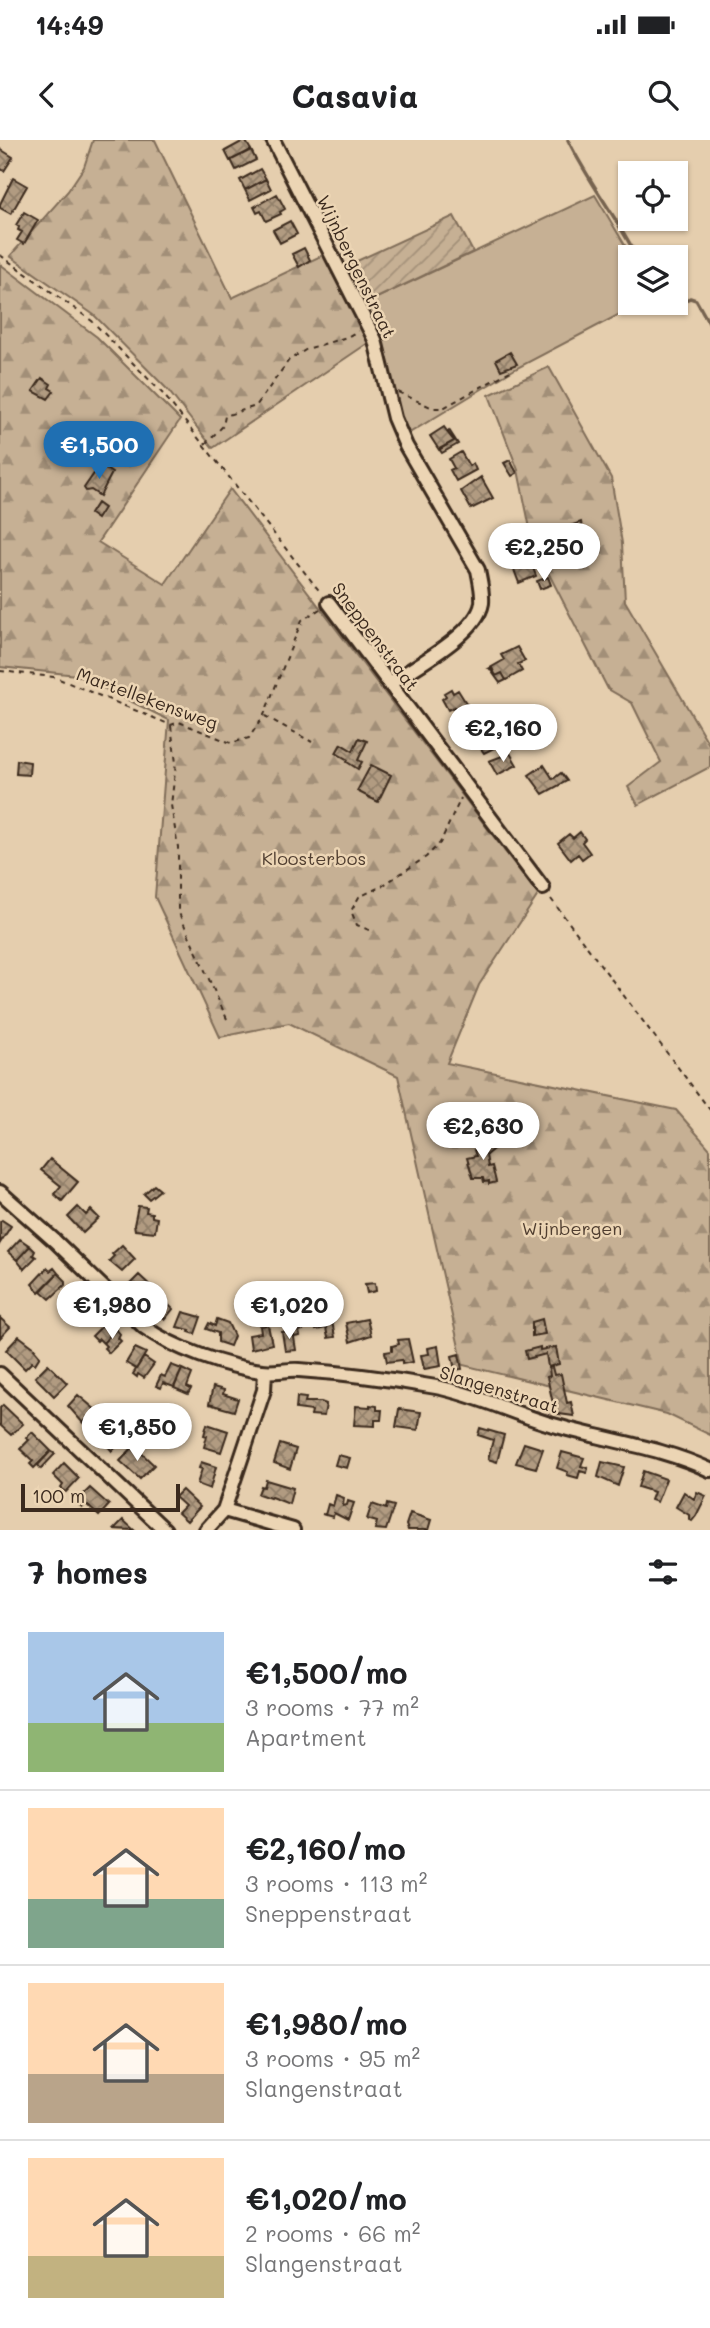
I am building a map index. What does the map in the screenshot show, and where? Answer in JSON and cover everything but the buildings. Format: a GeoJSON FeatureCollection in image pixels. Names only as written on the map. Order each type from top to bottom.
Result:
{"type":"FeatureCollection","features":[{"type":"Feature","properties":{"kind":"street","name":"Wijnbergenstraat"},"geometry":{"type":"LineString","coordinates":[[272,140],[375,340],[394,418],[406,446],[478,570],[482,602],[471,625],[388,684]]}},
{"type":"Feature","properties":{"kind":"street","name":"Sneppenstraat"},"geometry":{"type":"LineString","coordinates":[[329,603],[543,888]]}},
{"type":"Feature","properties":{"kind":"street","name":"Slangenstraat"},"geometry":{"type":"LineString","coordinates":[[0,1192],[158,1337],[239,1367],[265,1372],[296,1369],[438,1387],[557,1426],[664,1451],[710,1470]]}},
{"type":"Feature","properties":{"kind":"street"},"geometry":{"type":"LineString","coordinates":[[206,1530],[224,1510],[264,1390],[265,1372]]}},
{"type":"Feature","properties":{"kind":"street"},"geometry":{"type":"LineString","coordinates":[[0,1374],[165,1530]]}},
{"type":"Feature","properties":{"kind":"street"},"geometry":{"type":"LineString","coordinates":[[224,1510],[293,1530]]}},
{"type":"Feature","properties":{"kind":"path","name":"Sneppenstraat"},"geometry":{"type":"LineString","coordinates":[[0,255],[92,321],[164,395],[329,603]]}},
{"type":"Feature","properties":{"kind":"path"},"geometry":{"type":"LineString","coordinates":[[204,445],[223,426],[225,416],[256,406],[289,360],[307,349],[347,337],[368,325]]}},
{"type":"Feature","properties":{"kind":"path"},"geometry":{"type":"LineString","coordinates":[[387,390],[404,394],[433,408],[443,408],[512,370]]}},
{"type":"Feature","properties":{"kind":"path","name":"Martellekensweg"},"geometry":{"type":"LineString","coordinates":[[0,671],[54,677],[171,725],[179,722],[231,743],[249,738],[264,715],[302,621],[329,603]]}},
{"type":"Feature","properties":{"kind":"path"},"geometry":{"type":"LineString","coordinates":[[264,715],[312,742]]}},
{"type":"Feature","properties":{"kind":"path"},"geometry":{"type":"LineString","coordinates":[[171,725],[176,763],[172,805],[178,847],[178,911],[228,1018]]}},
{"type":"Feature","properties":{"kind":"path"},"geometry":{"type":"LineString","coordinates":[[369,930],[357,925],[351,911],[359,897],[382,886],[426,857],[440,843],[467,788]]}},
{"type":"Feature","properties":{"kind":"path"},"geometry":{"type":"LineString","coordinates":[[543,888],[710,1110]]}},
{"type":"Feature","properties":{"kind":"green space"},"geometry":{"type":"Polygon","coordinates":[[[93,140],[155,140],[232,298],[327,253],[371,341],[213,448],[167,389],[94,315],[10,256],[68,191],[84,167],[93,140]]]}},
{"type":"Feature","properties":{"kind":"green space"},"geometry":{"type":"Polygon","coordinates":[[[595,195],[625,245],[618,245],[618,315],[515,369],[406,435],[378,330],[364,304],[595,195]]]}},
{"type":"Feature","properties":{"kind":"green space"},"geometry":{"type":"Polygon","coordinates":[[[454,216],[473,252],[364,304],[344,267],[454,216]]]}},
{"type":"Feature","properties":{"kind":"green space","name":"Kloosterbos"},"geometry":{"type":"Polygon","coordinates":[[[0,264],[97,337],[180,420],[98,542],[165,584],[230,489],[538,895],[479,985],[447,1063],[676,1110],[710,1149],[710,1435],[667,1414],[463,1365],[398,1076],[289,1023],[220,1037],[155,897],[169,720],[77,675],[0,667],[0,264]]]}},
{"type":"Feature","properties":{"kind":"green space"},"geometry":{"type":"Polygon","coordinates":[[[549,367],[611,478],[622,543],[625,601],[710,746],[710,767],[638,805],[628,787],[661,762],[632,703],[608,689],[533,543],[518,470],[489,395],[549,367]]]}},
{"type":"Feature","properties":{"kind":"waterway"},"geometry":{"type":"LineString","coordinates":[[568,140],[630,245]]}},
{"type":"Feature","properties":{"kind":"waterway"},"geometry":{"type":"LineString","coordinates":[[688,299],[696,300],[710,325]]}},
{"type":"Feature","properties":{"kind":"park label","name":"Wijnbergen"},"geometry":{"type":"Point","coordinates":[572,1229]}}]}
